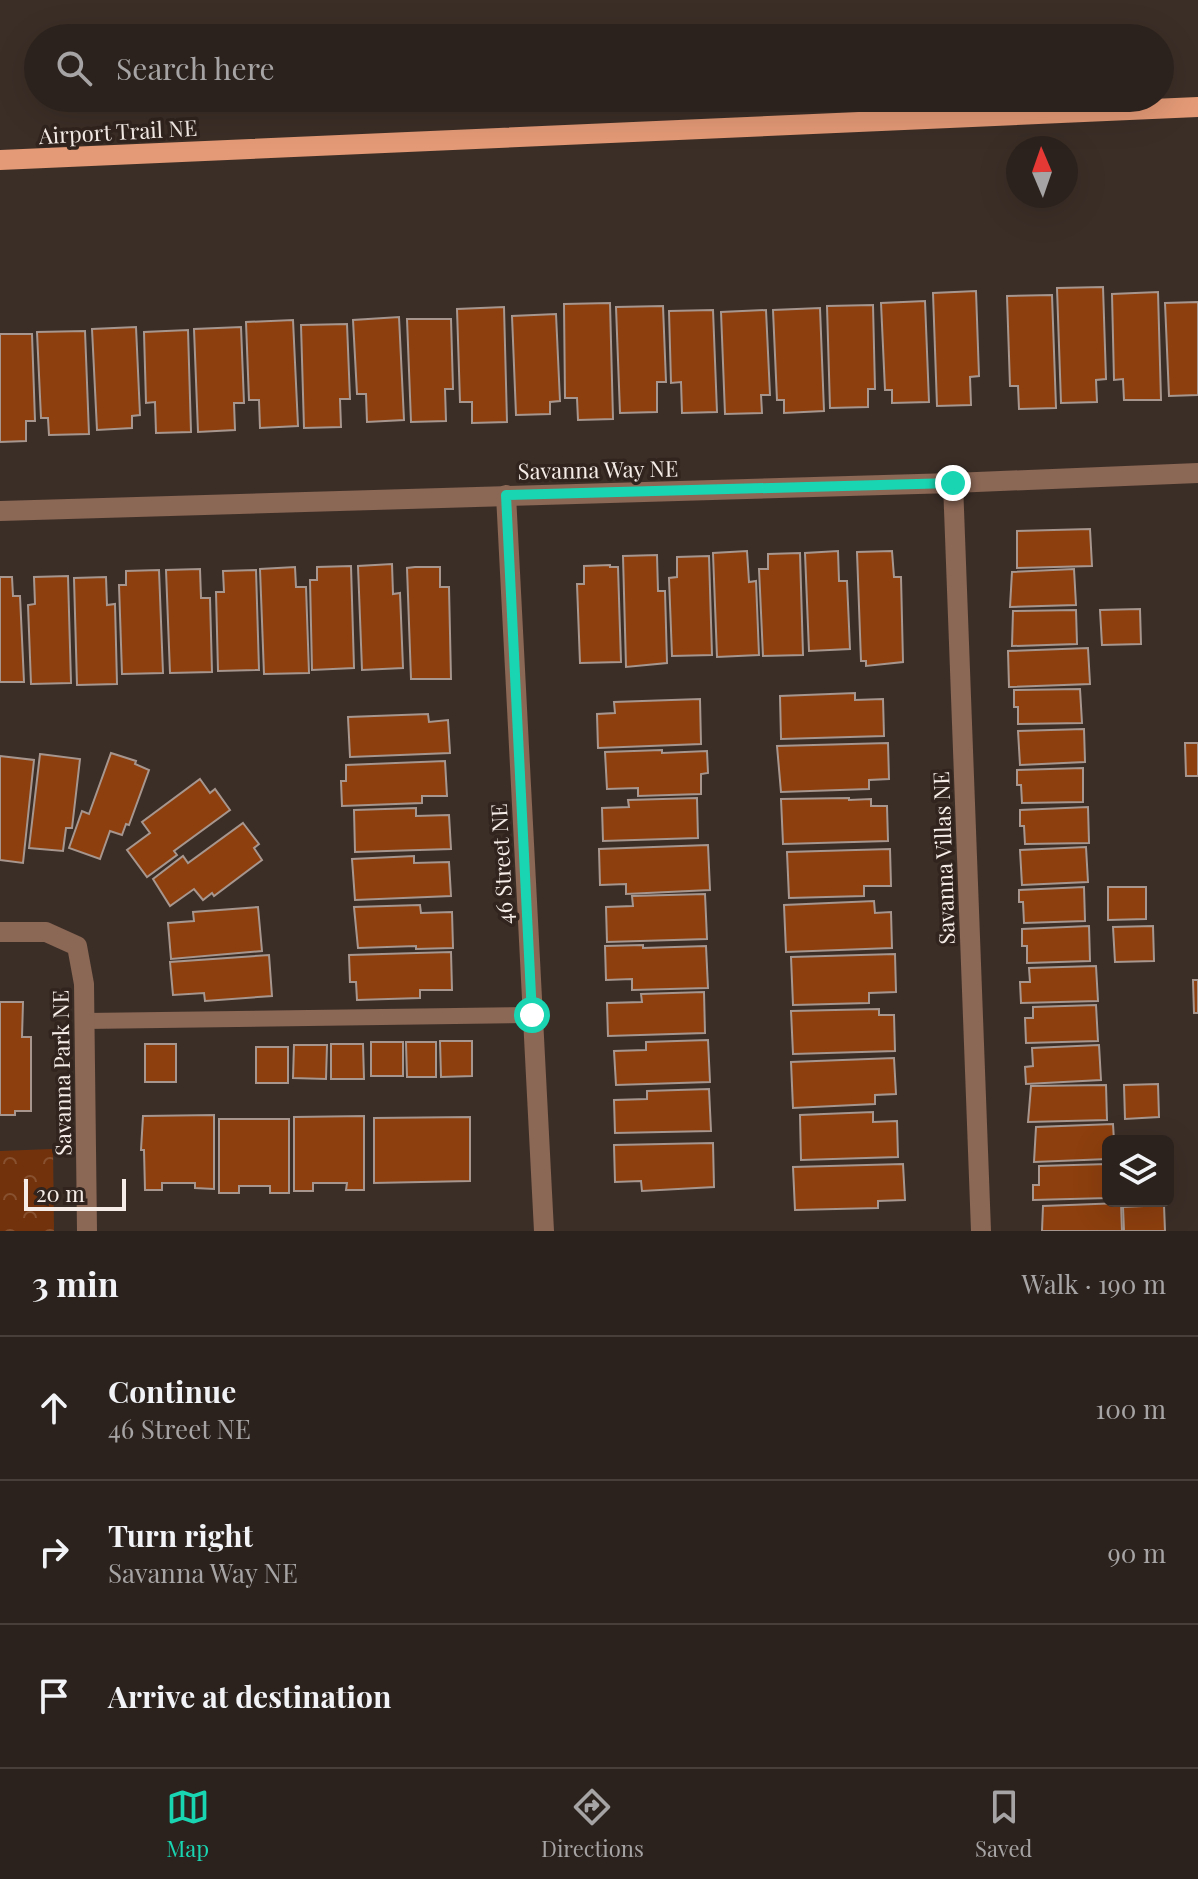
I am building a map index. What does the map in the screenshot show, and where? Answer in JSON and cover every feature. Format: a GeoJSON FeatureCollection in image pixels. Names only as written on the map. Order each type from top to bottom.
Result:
{"type":"FeatureCollection","features":[{"type":"Feature","properties":{"kind":"main road","name":"Airport Trail NE"},"geometry":{"type":"LineString","coordinates":[[1174,108],[1198,107]]}},
{"type":"Feature","properties":{"kind":"main road","name":"Airport Trail NE"},"geometry":{"type":"LineString","coordinates":[[0,160],[1085,112]]}},
{"type":"Feature","properties":{"kind":"street","name":"Savanna Way NE"},"geometry":{"type":"LineString","coordinates":[[0,511],[1198,473]]}},
{"type":"Feature","properties":{"kind":"street","name":"Savanna Villas NE"},"geometry":{"type":"LineString","coordinates":[[953,483],[981,1231]]}},
{"type":"Feature","properties":{"kind":"street","name":"46 Street NE"},"geometry":{"type":"LineString","coordinates":[[506,495],[544,1231]]}},
{"type":"Feature","properties":{"kind":"street","name":"Savanna Park NE"},"geometry":{"type":"LineString","coordinates":[[0,932],[46,932],[77,946],[84,984],[87,1231]]}},
{"type":"Feature","properties":{"kind":"lane"},"geometry":{"type":"LineString","coordinates":[[85,1021],[532,1015]]}},
{"type":"Feature","properties":{"kind":"green space"},"geometry":{"type":"Polygon","coordinates":[[[53,1149],[54,1231],[0,1231],[0,1151],[53,1149]]]}},
{"type":"Feature","properties":{"kind":"building"},"geometry":{"type":"Polygon","coordinates":[[[1103,287],[1106,379],[1096,380],[1097,402],[1061,403],[1057,288],[1103,287]]]}},
{"type":"Feature","properties":{"kind":"building"},"geometry":{"type":"Polygon","coordinates":[[[976,291],[979,376],[970,377],[971,405],[937,406],[933,293],[976,291]]]}},
{"type":"Feature","properties":{"kind":"building"},"geometry":{"type":"Polygon","coordinates":[[[1158,292],[1161,400],[1124,400],[1123,379],[1114,380],[1112,294],[1158,292]]]}},
{"type":"Feature","properties":{"kind":"building"},"geometry":{"type":"Polygon","coordinates":[[[1052,295],[1056,408],[1019,409],[1018,386],[1010,386],[1007,296],[1052,295]]]}},
{"type":"Feature","properties":{"kind":"building"},"geometry":{"type":"Polygon","coordinates":[[[925,301],[929,402],[892,403],[892,390],[885,390],[881,303],[925,301]]]}},
{"type":"Feature","properties":{"kind":"building"},"geometry":{"type":"Polygon","coordinates":[[[1198,302],[1198,395],[1169,396],[1165,303],[1198,302]]]}},
{"type":"Feature","properties":{"kind":"building"},"geometry":{"type":"Polygon","coordinates":[[[610,303],[613,419],[578,420],[577,398],[565,398],[564,304],[610,303]]]}},
{"type":"Feature","properties":{"kind":"building"},"geometry":{"type":"Polygon","coordinates":[[[873,305],[875,389],[868,389],[868,407],[830,408],[827,306],[873,305]]]}},
{"type":"Feature","properties":{"kind":"building"},"geometry":{"type":"Polygon","coordinates":[[[663,306],[666,382],[657,382],[657,412],[620,413],[616,307],[663,306]]]}},
{"type":"Feature","properties":{"kind":"building"},"geometry":{"type":"Polygon","coordinates":[[[504,307],[507,422],[472,423],[472,402],[460,402],[457,309],[504,307]]]}},
{"type":"Feature","properties":{"kind":"building"},"geometry":{"type":"Polygon","coordinates":[[[820,308],[824,411],[784,413],[784,400],[777,400],[773,310],[820,308]]]}},
{"type":"Feature","properties":{"kind":"building"},"geometry":{"type":"Polygon","coordinates":[[[713,310],[717,412],[682,413],[681,382],[671,383],[669,311],[713,310]]]}},
{"type":"Feature","properties":{"kind":"building"},"geometry":{"type":"Polygon","coordinates":[[[766,310],[770,395],[761,395],[762,413],[725,414],[721,312],[766,310]]]}},
{"type":"Feature","properties":{"kind":"building"},"geometry":{"type":"Polygon","coordinates":[[[556,314],[560,401],[550,402],[550,414],[516,415],[512,316],[556,314]]]}},
{"type":"Feature","properties":{"kind":"building"},"geometry":{"type":"Polygon","coordinates":[[[399,317],[404,420],[367,422],[366,394],[357,394],[353,320],[399,317]]]}},
{"type":"Feature","properties":{"kind":"building"},"geometry":{"type":"Polygon","coordinates":[[[407,319],[451,319],[453,389],[445,389],[446,421],[411,422],[407,319]]]}},
{"type":"Feature","properties":{"kind":"building"},"geometry":{"type":"Polygon","coordinates":[[[293,320],[298,426],[260,428],[259,400],[249,400],[246,322],[293,320]]]}},
{"type":"Feature","properties":{"kind":"building"},"geometry":{"type":"Polygon","coordinates":[[[347,324],[350,399],[340,399],[341,427],[304,428],[301,325],[347,324]]]}},
{"type":"Feature","properties":{"kind":"building"},"geometry":{"type":"Polygon","coordinates":[[[136,327],[140,415],[132,416],[132,428],[97,430],[92,329],[136,327]]]}},
{"type":"Feature","properties":{"kind":"building"},"geometry":{"type":"Polygon","coordinates":[[[241,327],[244,403],[234,403],[235,430],[198,432],[194,329],[241,327]]]}},
{"type":"Feature","properties":{"kind":"building"},"geometry":{"type":"Polygon","coordinates":[[[188,330],[191,432],[156,433],[155,402],[146,403],[144,332],[188,330]]]}},
{"type":"Feature","properties":{"kind":"building"},"geometry":{"type":"Polygon","coordinates":[[[85,331],[89,434],[49,435],[48,418],[41,418],[37,332],[85,331]]]}},
{"type":"Feature","properties":{"kind":"building"},"geometry":{"type":"Polygon","coordinates":[[[0,334],[32,334],[35,421],[26,421],[26,441],[0,442],[0,334]]]}},
{"type":"Feature","properties":{"kind":"building"},"geometry":{"type":"Polygon","coordinates":[[[1090,529],[1092,566],[1017,568],[1017,531],[1090,529]]]}},
{"type":"Feature","properties":{"kind":"building"},"geometry":{"type":"Polygon","coordinates":[[[747,551],[749,582],[756,581],[759,655],[717,657],[713,553],[747,551]]]}},
{"type":"Feature","properties":{"kind":"building"},"geometry":{"type":"Polygon","coordinates":[[[838,551],[839,581],[847,581],[850,649],[809,651],[805,553],[838,551]]]}},
{"type":"Feature","properties":{"kind":"building"},"geometry":{"type":"Polygon","coordinates":[[[892,551],[894,577],[901,577],[903,662],[866,666],[866,661],[861,661],[857,552],[892,551]]]}},
{"type":"Feature","properties":{"kind":"building"},"geometry":{"type":"Polygon","coordinates":[[[800,553],[803,655],[763,656],[759,569],[768,569],[768,554],[800,553]]]}},
{"type":"Feature","properties":{"kind":"building"},"geometry":{"type":"Polygon","coordinates":[[[657,555],[658,591],[665,591],[667,663],[626,667],[623,556],[657,555]]]}},
{"type":"Feature","properties":{"kind":"building"},"geometry":{"type":"Polygon","coordinates":[[[709,556],[712,655],[672,656],[669,578],[677,577],[677,557],[709,556]]]}},
{"type":"Feature","properties":{"kind":"building"},"geometry":{"type":"Polygon","coordinates":[[[392,564],[393,594],[400,593],[403,668],[362,670],[358,566],[392,564]]]}},
{"type":"Feature","properties":{"kind":"building"},"geometry":{"type":"Polygon","coordinates":[[[351,566],[354,668],[312,670],[310,580],[317,580],[317,567],[351,566]]]}},
{"type":"Feature","properties":{"kind":"building"},"geometry":{"type":"Polygon","coordinates":[[[584,566],[618,567],[621,662],[580,663],[577,584],[584,584],[584,566]]]}},
{"type":"Feature","properties":{"kind":"building"},"geometry":{"type":"Polygon","coordinates":[[[295,567],[296,587],[306,587],[309,673],[264,674],[260,569],[295,567]]]}},
{"type":"Feature","properties":{"kind":"building"},"geometry":{"type":"Polygon","coordinates":[[[440,567],[440,587],[449,587],[451,679],[411,679],[407,568],[440,567]]]}},
{"type":"Feature","properties":{"kind":"building"},"geometry":{"type":"Polygon","coordinates":[[[200,569],[201,598],[210,598],[212,672],[170,673],[166,570],[200,569]]]}},
{"type":"Feature","properties":{"kind":"building"},"geometry":{"type":"Polygon","coordinates":[[[1074,569],[1076,605],[1010,607],[1012,572],[1074,569]]]}},
{"type":"Feature","properties":{"kind":"building"},"geometry":{"type":"Polygon","coordinates":[[[159,570],[163,673],[122,674],[119,585],[126,585],[126,571],[159,570]]]}},
{"type":"Feature","properties":{"kind":"building"},"geometry":{"type":"Polygon","coordinates":[[[256,570],[259,670],[218,671],[216,592],[224,592],[223,571],[256,570]]]}},
{"type":"Feature","properties":{"kind":"building"},"geometry":{"type":"Polygon","coordinates":[[[68,576],[71,683],[31,684],[28,605],[35,604],[34,577],[68,576]]]}},
{"type":"Feature","properties":{"kind":"building"},"geometry":{"type":"Polygon","coordinates":[[[0,577],[12,577],[13,596],[20,596],[24,682],[0,682],[0,577]]]}},
{"type":"Feature","properties":{"kind":"building"},"geometry":{"type":"Polygon","coordinates":[[[106,577],[107,605],[115,604],[117,684],[77,685],[74,578],[106,577]]]}},
{"type":"Feature","properties":{"kind":"building"},"geometry":{"type":"Polygon","coordinates":[[[1140,609],[1141,644],[1102,645],[1100,610],[1140,609]]]}},
{"type":"Feature","properties":{"kind":"building"},"geometry":{"type":"Polygon","coordinates":[[[1076,610],[1077,644],[1012,646],[1013,611],[1076,610]]]}},
{"type":"Feature","properties":{"kind":"building"},"geometry":{"type":"Polygon","coordinates":[[[1088,648],[1090,684],[1009,687],[1008,651],[1088,648]]]}},
{"type":"Feature","properties":{"kind":"building"},"geometry":{"type":"Polygon","coordinates":[[[1080,689],[1082,723],[1018,724],[1014,690],[1080,689]]]}},
{"type":"Feature","properties":{"kind":"building"},"geometry":{"type":"Polygon","coordinates":[[[855,693],[855,700],[883,699],[884,736],[781,739],[780,696],[855,693]]]}},
{"type":"Feature","properties":{"kind":"building"},"geometry":{"type":"Polygon","coordinates":[[[700,699],[701,744],[598,748],[597,714],[615,713],[614,702],[700,699]]]}},
{"type":"Feature","properties":{"kind":"building"},"geometry":{"type":"Polygon","coordinates":[[[428,714],[429,722],[448,720],[450,753],[350,757],[348,717],[428,714]]]}},
{"type":"Feature","properties":{"kind":"building"},"geometry":{"type":"Polygon","coordinates":[[[1084,729],[1085,762],[1020,765],[1018,731],[1084,729]]]}},
{"type":"Feature","properties":{"kind":"building"},"geometry":{"type":"Polygon","coordinates":[[[888,743],[889,779],[869,780],[869,789],[781,792],[777,746],[888,743]]]}},
{"type":"Feature","properties":{"kind":"building"},"geometry":{"type":"Polygon","coordinates":[[[1185,743],[1198,743],[1198,776],[1186,776],[1185,743]]]}},
{"type":"Feature","properties":{"kind":"building"},"geometry":{"type":"Polygon","coordinates":[[[662,750],[662,753],[707,751],[708,773],[701,774],[701,794],[638,796],[638,788],[607,789],[605,752],[662,750]]]}},
{"type":"Feature","properties":{"kind":"building"},"geometry":{"type":"Polygon","coordinates":[[[111,753],[136,761],[135,764],[149,770],[129,825],[126,824],[122,835],[110,831],[100,859],[69,848],[82,811],[89,814],[111,753]]]}},
{"type":"Feature","properties":{"kind":"building"},"geometry":{"type":"Polygon","coordinates":[[[40,754],[80,759],[72,828],[66,828],[63,851],[29,848],[40,754]]]}},
{"type":"Feature","properties":{"kind":"building"},"geometry":{"type":"Polygon","coordinates":[[[0,756],[34,760],[23,863],[0,860],[0,756]]]}},
{"type":"Feature","properties":{"kind":"building"},"geometry":{"type":"Polygon","coordinates":[[[445,761],[447,796],[422,796],[422,803],[342,806],[341,781],[346,781],[346,765],[445,761]]]}},
{"type":"Feature","properties":{"kind":"building"},"geometry":{"type":"Polygon","coordinates":[[[1083,768],[1083,802],[1022,803],[1017,770],[1083,768]]]}},
{"type":"Feature","properties":{"kind":"building"},"geometry":{"type":"Polygon","coordinates":[[[200,779],[210,793],[215,789],[230,810],[174,851],[177,855],[147,877],[127,850],[150,833],[142,822],[200,779]]]}},
{"type":"Feature","properties":{"kind":"building"},"geometry":{"type":"Polygon","coordinates":[[[697,798],[698,838],[603,841],[602,808],[629,807],[628,800],[697,798]]]}},
{"type":"Feature","properties":{"kind":"building"},"geometry":{"type":"Polygon","coordinates":[[[781,799],[871,799],[871,806],[887,806],[888,841],[783,844],[781,799]]]}},
{"type":"Feature","properties":{"kind":"building"},"geometry":{"type":"Polygon","coordinates":[[[1088,807],[1089,843],[1025,844],[1020,810],[1088,807]]]}},
{"type":"Feature","properties":{"kind":"building"},"geometry":{"type":"Polygon","coordinates":[[[416,808],[416,816],[449,815],[451,849],[355,852],[354,810],[416,808]]]}},
{"type":"Feature","properties":{"kind":"building"},"geometry":{"type":"Polygon","coordinates":[[[243,823],[259,844],[254,848],[262,860],[214,896],[212,893],[203,900],[194,889],[170,906],[153,879],[183,856],[188,863],[243,823]]]}},
{"type":"Feature","properties":{"kind":"building"},"geometry":{"type":"Polygon","coordinates":[[[708,845],[710,890],[626,894],[626,884],[600,885],[599,849],[708,845]]]}},
{"type":"Feature","properties":{"kind":"building"},"geometry":{"type":"Polygon","coordinates":[[[1086,847],[1088,882],[1022,885],[1020,850],[1086,847]]]}},
{"type":"Feature","properties":{"kind":"building"},"geometry":{"type":"Polygon","coordinates":[[[890,849],[891,886],[864,886],[864,896],[789,898],[787,852],[890,849]]]}},
{"type":"Feature","properties":{"kind":"building"},"geometry":{"type":"Polygon","coordinates":[[[414,856],[414,863],[449,862],[451,896],[355,900],[352,859],[414,856]]]}},
{"type":"Feature","properties":{"kind":"building"},"geometry":{"type":"Polygon","coordinates":[[[1084,887],[1085,921],[1024,923],[1019,890],[1084,887]]]}},
{"type":"Feature","properties":{"kind":"building"},"geometry":{"type":"Polygon","coordinates":[[[1108,887],[1146,887],[1146,919],[1108,920],[1108,887]]]}},
{"type":"Feature","properties":{"kind":"building"},"geometry":{"type":"Polygon","coordinates":[[[705,894],[707,939],[607,942],[606,907],[633,906],[632,896],[705,894]]]}},
{"type":"Feature","properties":{"kind":"building"},"geometry":{"type":"Polygon","coordinates":[[[874,901],[875,913],[891,912],[892,948],[786,952],[784,905],[874,901]]]}},
{"type":"Feature","properties":{"kind":"building"},"geometry":{"type":"Polygon","coordinates":[[[420,905],[421,913],[452,912],[453,948],[358,948],[354,907],[420,905]]]}},
{"type":"Feature","properties":{"kind":"building"},"geometry":{"type":"Polygon","coordinates":[[[258,907],[262,951],[171,959],[168,923],[194,921],[193,912],[258,907]]]}},
{"type":"Feature","properties":{"kind":"building"},"geometry":{"type":"Polygon","coordinates":[[[1089,926],[1090,961],[1027,963],[1027,946],[1022,946],[1022,929],[1089,926]]]}},
{"type":"Feature","properties":{"kind":"building"},"geometry":{"type":"Polygon","coordinates":[[[1153,926],[1154,961],[1115,962],[1113,927],[1153,926]]]}},
{"type":"Feature","properties":{"kind":"building"},"geometry":{"type":"Polygon","coordinates":[[[643,945],[643,948],[706,946],[708,988],[632,990],[632,979],[606,980],[605,946],[643,945]]]}},
{"type":"Feature","properties":{"kind":"building"},"geometry":{"type":"Polygon","coordinates":[[[451,952],[452,990],[420,990],[420,998],[357,1000],[356,982],[350,982],[349,955],[451,952]]]}},
{"type":"Feature","properties":{"kind":"building"},"geometry":{"type":"Polygon","coordinates":[[[895,954],[896,992],[869,993],[869,1003],[793,1005],[791,957],[895,954]]]}},
{"type":"Feature","properties":{"kind":"building"},"geometry":{"type":"Polygon","coordinates":[[[269,955],[272,996],[205,1001],[204,993],[173,995],[170,962],[269,955]]]}},
{"type":"Feature","properties":{"kind":"building"},"geometry":{"type":"Polygon","coordinates":[[[1096,966],[1098,1001],[1021,1003],[1020,982],[1030,982],[1029,968],[1096,966]]]}},
{"type":"Feature","properties":{"kind":"building"},"geometry":{"type":"Polygon","coordinates":[[[1193,980],[1198,980],[1198,1013],[1194,1013],[1193,980]]]}},
{"type":"Feature","properties":{"kind":"building"},"geometry":{"type":"Polygon","coordinates":[[[704,992],[705,1033],[608,1036],[607,1003],[642,1002],[641,994],[704,992]]]}},
{"type":"Feature","properties":{"kind":"building"},"geometry":{"type":"Polygon","coordinates":[[[0,1002],[23,1002],[22,1037],[31,1037],[31,1111],[15,1111],[15,1115],[0,1115],[0,1002]]]}},
{"type":"Feature","properties":{"kind":"building"},"geometry":{"type":"Polygon","coordinates":[[[1096,1005],[1098,1041],[1026,1043],[1025,1018],[1033,1018],[1033,1007],[1096,1005]]]}},
{"type":"Feature","properties":{"kind":"building"},"geometry":{"type":"Polygon","coordinates":[[[879,1009],[879,1015],[894,1015],[895,1051],[793,1054],[791,1011],[879,1009]]]}},
{"type":"Feature","properties":{"kind":"building"},"geometry":{"type":"Polygon","coordinates":[[[708,1040],[710,1082],[616,1085],[614,1051],[646,1050],[646,1042],[708,1040]]]}},
{"type":"Feature","properties":{"kind":"building"},"geometry":{"type":"Polygon","coordinates":[[[440,1041],[472,1041],[472,1076],[441,1077],[440,1041]]]}},
{"type":"Feature","properties":{"kind":"building"},"geometry":{"type":"Polygon","coordinates":[[[371,1042],[403,1042],[403,1076],[371,1076],[371,1042]]]}},
{"type":"Feature","properties":{"kind":"building"},"geometry":{"type":"Polygon","coordinates":[[[406,1042],[436,1042],[436,1077],[407,1077],[406,1042]]]}},
{"type":"Feature","properties":{"kind":"building"},"geometry":{"type":"Polygon","coordinates":[[[145,1044],[176,1044],[176,1082],[145,1082],[145,1044]]]}},
{"type":"Feature","properties":{"kind":"building"},"geometry":{"type":"Polygon","coordinates":[[[331,1044],[363,1044],[364,1079],[331,1079],[331,1044]]]}},
{"type":"Feature","properties":{"kind":"building"},"geometry":{"type":"Polygon","coordinates":[[[294,1045],[327,1045],[326,1079],[293,1078],[294,1045]]]}},
{"type":"Feature","properties":{"kind":"building"},"geometry":{"type":"Polygon","coordinates":[[[1099,1045],[1101,1080],[1026,1084],[1025,1067],[1033,1066],[1032,1048],[1099,1045]]]}},
{"type":"Feature","properties":{"kind":"building"},"geometry":{"type":"Polygon","coordinates":[[[256,1047],[288,1047],[288,1083],[256,1083],[256,1047]]]}},
{"type":"Feature","properties":{"kind":"building"},"geometry":{"type":"Polygon","coordinates":[[[894,1058],[896,1094],[875,1095],[875,1104],[793,1108],[791,1062],[894,1058]]]}},
{"type":"Feature","properties":{"kind":"building"},"geometry":{"type":"Polygon","coordinates":[[[1158,1084],[1159,1117],[1125,1119],[1124,1085],[1158,1084]]]}},
{"type":"Feature","properties":{"kind":"building"},"geometry":{"type":"Polygon","coordinates":[[[1106,1085],[1107,1120],[1028,1122],[1031,1086],[1106,1085]]]}},
{"type":"Feature","properties":{"kind":"building"},"geometry":{"type":"Polygon","coordinates":[[[709,1089],[711,1131],[615,1133],[614,1100],[647,1099],[647,1091],[709,1089]]]}},
{"type":"Feature","properties":{"kind":"building"},"geometry":{"type":"Polygon","coordinates":[[[873,1112],[873,1122],[897,1121],[898,1157],[801,1160],[800,1115],[873,1112]]]}},
{"type":"Feature","properties":{"kind":"building"},"geometry":{"type":"Polygon","coordinates":[[[214,1115],[214,1189],[195,1188],[195,1183],[162,1183],[162,1190],[145,1190],[144,1150],[141,1150],[143,1116],[214,1115]]]}},
{"type":"Feature","properties":{"kind":"building"},"geometry":{"type":"Polygon","coordinates":[[[364,1116],[364,1190],[346,1190],[347,1183],[313,1183],[313,1191],[294,1191],[294,1117],[364,1116]]]}},
{"type":"Feature","properties":{"kind":"building"},"geometry":{"type":"Polygon","coordinates":[[[470,1117],[470,1181],[374,1183],[374,1118],[470,1117]]]}},
{"type":"Feature","properties":{"kind":"building"},"geometry":{"type":"Polygon","coordinates":[[[219,1119],[289,1119],[289,1193],[270,1193],[270,1186],[239,1186],[239,1193],[219,1193],[219,1119]]]}},
{"type":"Feature","properties":{"kind":"building"},"geometry":{"type":"Polygon","coordinates":[[[1113,1124],[1114,1135],[1102,1135],[1102,1159],[1034,1162],[1036,1127],[1113,1124]]]}},
{"type":"Feature","properties":{"kind":"building"},"geometry":{"type":"Polygon","coordinates":[[[713,1143],[714,1187],[642,1191],[641,1181],[615,1182],[614,1145],[713,1143]]]}},
{"type":"Feature","properties":{"kind":"building"},"geometry":{"type":"Polygon","coordinates":[[[903,1164],[905,1200],[878,1201],[878,1208],[795,1210],[793,1167],[903,1164]]]}},
{"type":"Feature","properties":{"kind":"building"},"geometry":{"type":"Polygon","coordinates":[[[1102,1164],[1102,1198],[1033,1200],[1033,1185],[1039,1185],[1039,1166],[1102,1164]]]}},
{"type":"Feature","properties":{"kind":"building"},"geometry":{"type":"Polygon","coordinates":[[[1102,1204],[1102,1207],[1121,1207],[1122,1231],[1042,1231],[1043,1206],[1102,1204]]]}},
{"type":"Feature","properties":{"kind":"building"},"geometry":{"type":"Polygon","coordinates":[[[1123,1207],[1164,1207],[1165,1231],[1124,1231],[1123,1207]]]}},
{"type":"Feature","properties":{"kind":"route"},"geometry":{"type":"LineString","coordinates":[[532,1015],[506,495],[953,483]]}}]}
